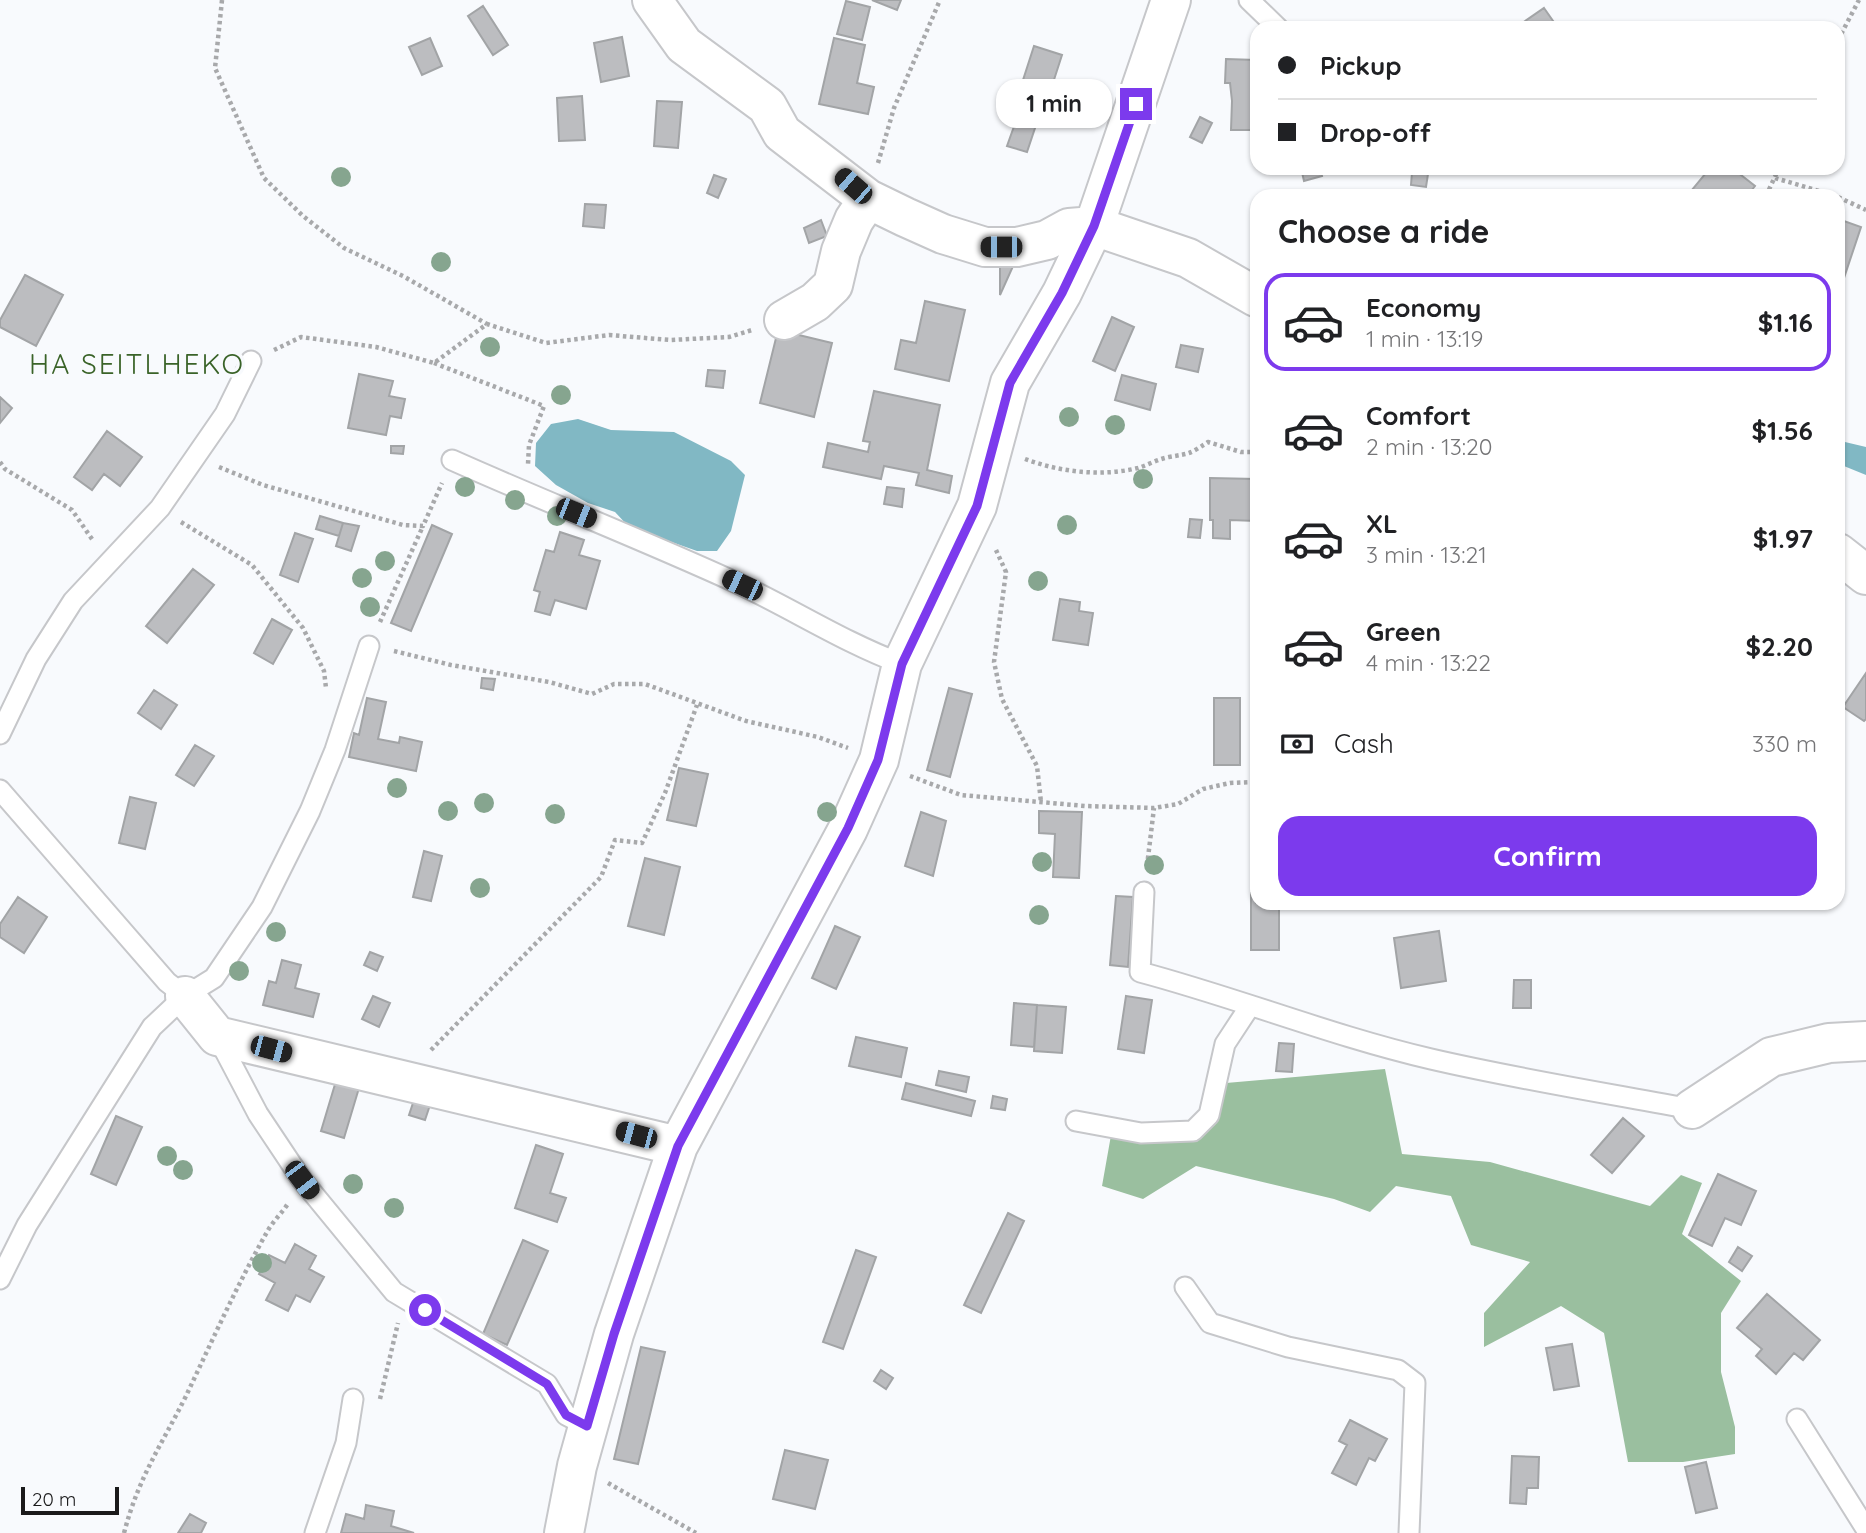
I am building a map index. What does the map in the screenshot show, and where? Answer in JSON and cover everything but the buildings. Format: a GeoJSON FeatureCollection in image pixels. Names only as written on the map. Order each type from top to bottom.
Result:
{"type":"FeatureCollection","features":[{"type":"Feature","properties":{"kind":"street"},"geometry":{"type":"LineString","coordinates":[[652,0],[684,45],[767,106],[782,132],[868,199],[943,234],[985,247],[1017,247],[1047,240],[1069,228],[1094,226],[1188,258],[1250,294]]}},
{"type":"Feature","properties":{"kind":"street"},"geometry":{"type":"LineString","coordinates":[[564,1533],[576,1466],[614,1334],[678,1146],[848,828],[878,760],[902,664],[977,506],[1010,383],[1062,293],[1094,226],[1166,2]]}},
{"type":"Feature","properties":{"kind":"street"},"geometry":{"type":"LineString","coordinates":[[784,320],[815,302],[833,285],[845,241],[868,199]]}},
{"type":"Feature","properties":{"kind":"street"},"geometry":{"type":"LineString","coordinates":[[1845,558],[1866,575]]}},
{"type":"Feature","properties":{"kind":"street"},"geometry":{"type":"LineString","coordinates":[[186,996],[217,1036],[678,1146]]}},
{"type":"Feature","properties":{"kind":"street"},"geometry":{"type":"LineString","coordinates":[[1692,1109],[1771,1058],[1829,1043],[1866,1041]]}},
{"type":"Feature","properties":{"kind":"lane"},"geometry":{"type":"LineString","coordinates":[[1249,0],[1271,21]]}},
{"type":"Feature","properties":{"kind":"lane"},"geometry":{"type":"LineString","coordinates":[[0,734],[36,659],[73,601],[160,508],[225,414],[251,361]]}},
{"type":"Feature","properties":{"kind":"lane"},"geometry":{"type":"LineString","coordinates":[[452,460],[652,544],[742,585],[828,632],[902,664]]}},
{"type":"Feature","properties":{"kind":"lane"},"geometry":{"type":"LineString","coordinates":[[0,1279],[27,1225],[152,1027],[186,996],[214,978],[262,907],[310,811],[335,750],[369,646]]}},
{"type":"Feature","properties":{"kind":"lane"},"geometry":{"type":"LineString","coordinates":[[0,790],[167,982],[186,996]]}},
{"type":"Feature","properties":{"kind":"lane"},"geometry":{"type":"LineString","coordinates":[[1144,892],[1140,972],[1430,1059],[1692,1109]]}},
{"type":"Feature","properties":{"kind":"lane"},"geometry":{"type":"LineString","coordinates":[[1076,1121],[1141,1133],[1193,1131],[1209,1115],[1225,1044],[1251,1006]]}},
{"type":"Feature","properties":{"kind":"lane"},"geometry":{"type":"LineString","coordinates":[[217,1036],[258,1114],[302,1180],[394,1292],[547,1384],[566,1415],[587,1426]]}},
{"type":"Feature","properties":{"kind":"lane"},"geometry":{"type":"LineString","coordinates":[[1185,1287],[1210,1323],[1288,1347],[1398,1370],[1415,1382],[1409,1533]]}},
{"type":"Feature","properties":{"kind":"lane"},"geometry":{"type":"LineString","coordinates":[[315,1533],[346,1443],[353,1399]]}},
{"type":"Feature","properties":{"kind":"lane"},"geometry":{"type":"LineString","coordinates":[[1797,1419],[1866,1529]]}},
{"type":"Feature","properties":{"kind":"path"},"geometry":{"type":"LineString","coordinates":[[222,0],[215,68],[264,178],[303,216],[344,248],[403,276],[487,324],[546,343],[609,335],[670,340],[729,337],[784,320]]}},
{"type":"Feature","properties":{"kind":"path"},"geometry":{"type":"LineString","coordinates":[[868,199],[894,108],[940,0]]}},
{"type":"Feature","properties":{"kind":"path"},"geometry":{"type":"LineString","coordinates":[[1845,27],[1859,0]]}},
{"type":"Feature","properties":{"kind":"path"},"geometry":{"type":"LineString","coordinates":[[1770,189],[1776,175]]}},
{"type":"Feature","properties":{"kind":"path"},"geometry":{"type":"LineString","coordinates":[[1775,178],[1813,189]]}},
{"type":"Feature","properties":{"kind":"path"},"geometry":{"type":"LineString","coordinates":[[1845,200],[1866,210]]}},
{"type":"Feature","properties":{"kind":"path"},"geometry":{"type":"LineString","coordinates":[[434,363],[487,324]]}},
{"type":"Feature","properties":{"kind":"path"},"geometry":{"type":"LineString","coordinates":[[251,361],[301,337],[376,347],[434,363],[544,406],[529,445],[526,493]]}},
{"type":"Feature","properties":{"kind":"path"},"geometry":{"type":"LineString","coordinates":[[993,442],[1027,460],[1059,470],[1100,472],[1186,456],[1208,442],[1250,452]]}},
{"type":"Feature","properties":{"kind":"path"},"geometry":{"type":"LineString","coordinates":[[195,458],[263,485],[370,518],[423,526]]}},
{"type":"Feature","properties":{"kind":"path"},"geometry":{"type":"LineString","coordinates":[[452,460],[369,646],[451,665],[549,682],[592,694],[614,684],[645,684],[746,721],[818,737],[878,760],[919,781],[961,795],[1154,808],[1178,804],[1203,789],[1250,782]]}},
{"type":"Feature","properties":{"kind":"path"},"geometry":{"type":"LineString","coordinates":[[0,463],[5,469],[72,510],[109,563]]}},
{"type":"Feature","properties":{"kind":"path"},"geometry":{"type":"LineString","coordinates":[[0,473],[5,469]]}},
{"type":"Feature","properties":{"kind":"path"},"geometry":{"type":"LineString","coordinates":[[977,506],[994,526],[997,556],[1006,572],[994,662],[1002,699],[1037,766],[1041,802]]}},
{"type":"Feature","properties":{"kind":"path"},"geometry":{"type":"LineString","coordinates":[[160,508],[252,565],[303,628],[324,671],[327,697]]}},
{"type":"Feature","properties":{"kind":"path"},"geometry":{"type":"LineString","coordinates":[[405,1080],[449,1030],[601,877],[615,840],[642,843],[665,793],[697,705]]}},
{"type":"Feature","properties":{"kind":"path"},"geometry":{"type":"LineString","coordinates":[[1144,892],[1154,808]]}},
{"type":"Feature","properties":{"kind":"path"},"geometry":{"type":"LineString","coordinates":[[124,1533],[134,1494],[161,1438],[185,1397],[207,1345],[268,1229],[302,1180]]}},
{"type":"Feature","properties":{"kind":"path"},"geometry":{"type":"LineString","coordinates":[[350,1422],[381,1398],[404,1298]]}},
{"type":"Feature","properties":{"kind":"path"},"geometry":{"type":"LineString","coordinates":[[576,1466],[696,1533]]}},
{"type":"Feature","properties":{"kind":"green space"},"geometry":{"type":"Polygon","coordinates":[[[1385,1069],[1402,1154],[1490,1162],[1650,1206],[1681,1175],[1702,1183],[1682,1234],[1741,1281],[1721,1313],[1721,1372],[1735,1427],[1735,1454],[1683,1462],[1628,1462],[1604,1333],[1561,1306],[1484,1347],[1484,1313],[1530,1262],[1471,1245],[1451,1196],[1396,1186],[1370,1212],[1334,1199],[1196,1166],[1143,1199],[1102,1186],[1113,1124],[1214,1126],[1226,1083],[1385,1069]]]}},
{"type":"Feature","properties":{"kind":"water"},"geometry":{"type":"Polygon","coordinates":[[[578,419],[611,430],[674,432],[731,461],[745,475],[731,531],[717,551],[697,551],[629,527],[615,512],[588,503],[556,485],[535,466],[536,443],[551,424],[578,419]]]}},
{"type":"Feature","properties":{"kind":"water"},"geometry":{"type":"Polygon","coordinates":[[[1845,442],[1866,447],[1866,475],[1845,466],[1845,442]]]}},
{"type":"Feature","properties":{"kind":"district","name":"HA SEITLHEKO"},"geometry":{"type":"Point","coordinates":[137,363]}},
{"type":"Feature","properties":{"kind":"route"},"geometry":{"type":"LineString","coordinates":[[425,1310],[547,1384],[566,1415],[587,1426],[614,1334],[678,1146],[782,947],[848,828],[878,760],[902,664],[977,506],[1010,383],[1062,293],[1094,226],[1136,104]]}}]}
